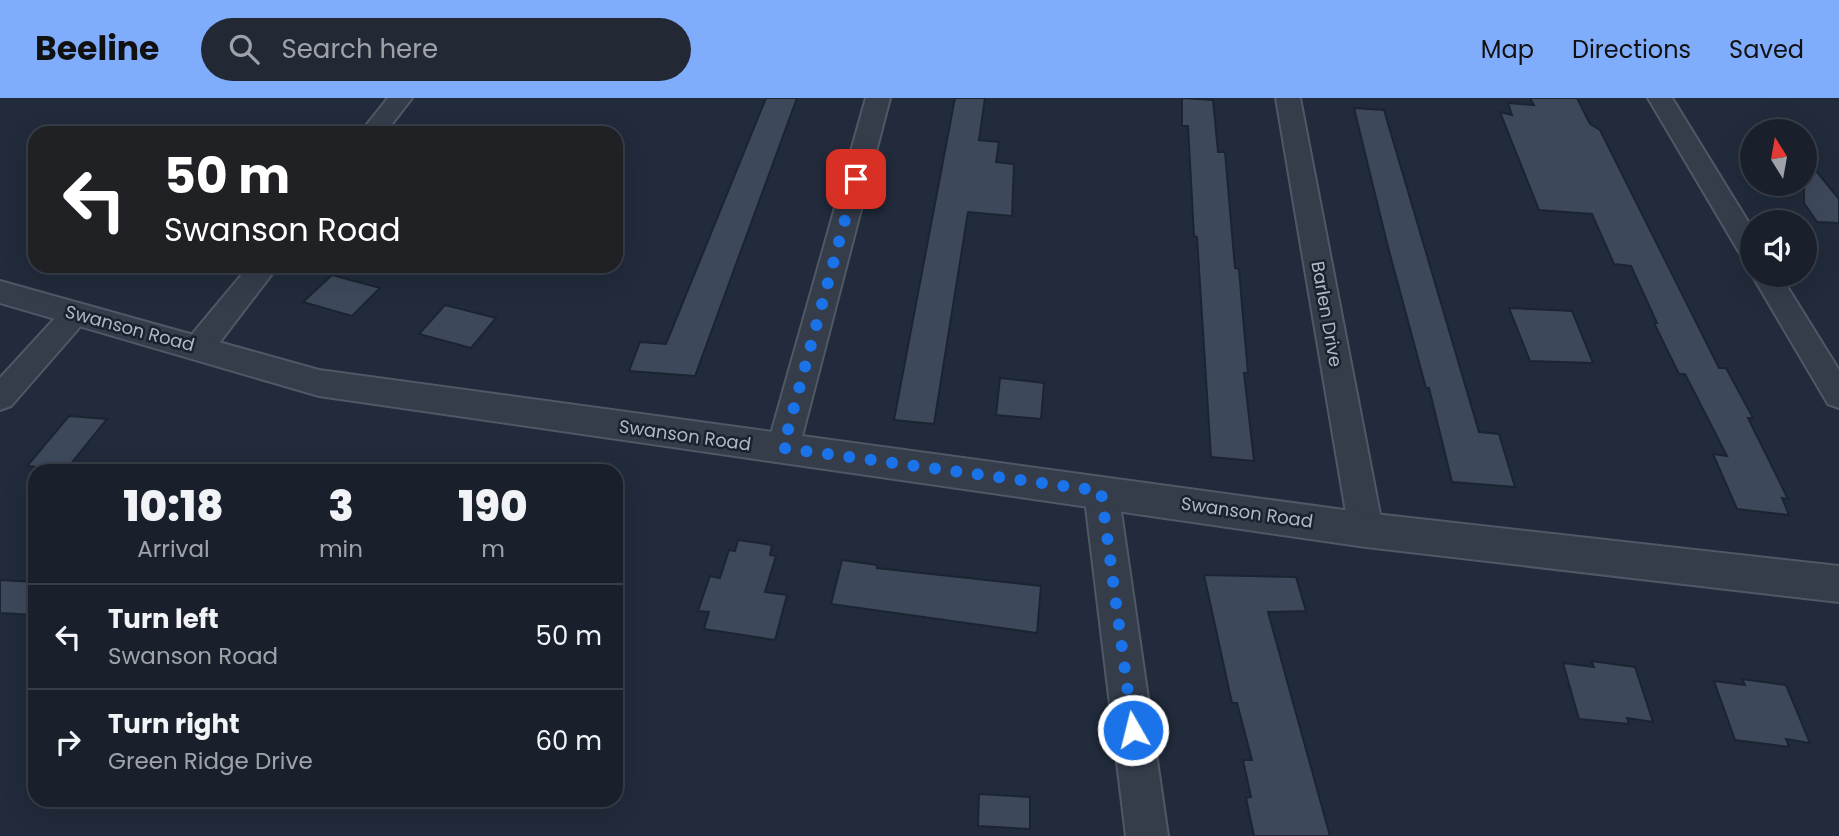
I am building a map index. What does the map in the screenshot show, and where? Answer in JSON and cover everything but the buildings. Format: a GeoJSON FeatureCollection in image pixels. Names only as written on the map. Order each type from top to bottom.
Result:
{"type":"FeatureCollection","features":[{"type":"Feature","properties":{"kind":"street"},"geometry":{"type":"LineString","coordinates":[[378,126],[400,98]]}},
{"type":"Feature","properties":{"kind":"street"},"geometry":{"type":"LineString","coordinates":[[783,448],[878,98]]}},
{"type":"Feature","properties":{"kind":"street","name":"Barlen Drive"},"geometry":{"type":"LineString","coordinates":[[1288,98],[1366,530]]}},
{"type":"Feature","properties":{"kind":"street"},"geometry":{"type":"LineString","coordinates":[[1660,98],[1740,231]]}},
{"type":"Feature","properties":{"kind":"street"},"geometry":{"type":"LineString","coordinates":[[199,347],[258,273]]}},
{"type":"Feature","properties":{"kind":"street"},"geometry":{"type":"LineString","coordinates":[[1773,287],[1839,396]]}},
{"type":"Feature","properties":{"kind":"street","name":"Swanson Road"},"geometry":{"type":"LineString","coordinates":[[0,292],[319,383],[1366,530],[1839,584]]}},
{"type":"Feature","properties":{"kind":"street"},"geometry":{"type":"LineString","coordinates":[[0,398],[76,313]]}},
{"type":"Feature","properties":{"kind":"street"},"geometry":{"type":"LineString","coordinates":[[1101,491],[1147,836]]}},
{"type":"Feature","properties":{"kind":"route"},"geometry":{"type":"LineString","coordinates":[[856,179],[783,448],[1101,491],[1133,730]]}}]}
